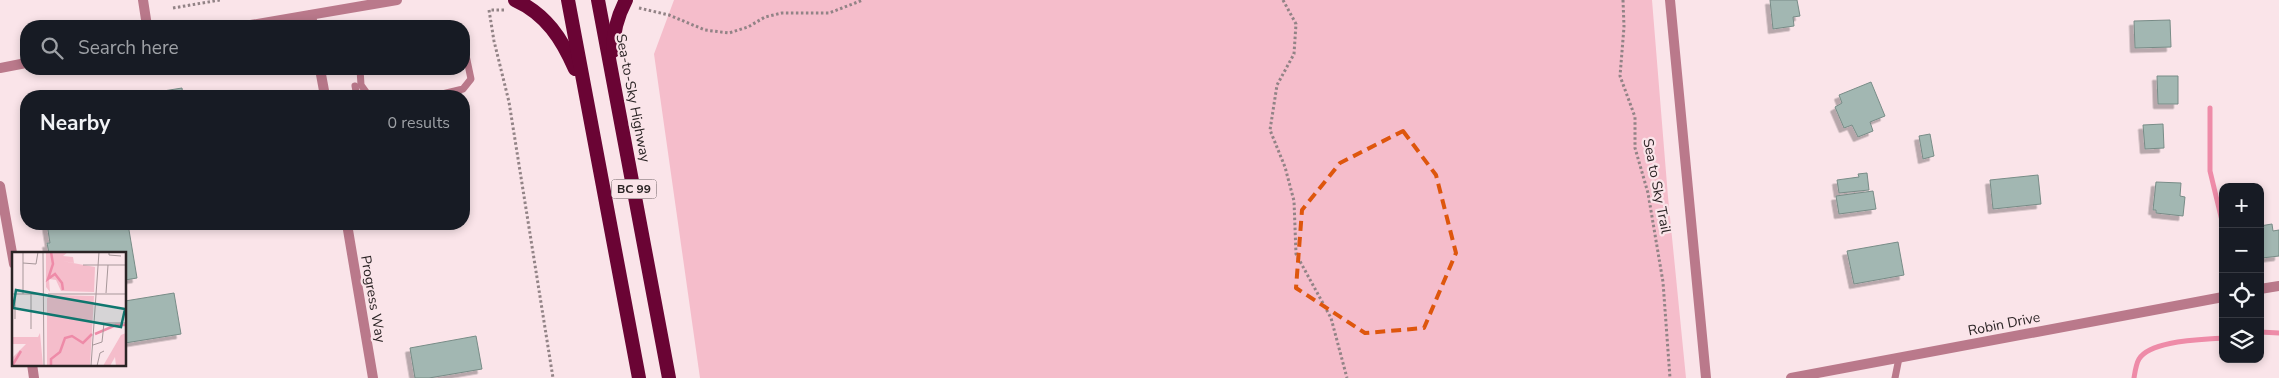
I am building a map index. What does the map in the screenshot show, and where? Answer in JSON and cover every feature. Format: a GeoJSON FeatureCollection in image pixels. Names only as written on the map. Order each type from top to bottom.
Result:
{"type":"FeatureCollection","features":[{"type":"Feature","properties":{"kind":"highway"},"geometry":{"type":"LineString","coordinates":[[516,0],[543,17],[554,30],[567,49],[586,94]]}},
{"type":"Feature","properties":{"kind":"highway","name":"BC 99"},"geometry":{"type":"LineString","coordinates":[[568,0],[639,378]]}},
{"type":"Feature","properties":{"kind":"highway","name":"Sea-to-Sky Highway"},"geometry":{"type":"LineString","coordinates":[[598,0],[669,378]]}},
{"type":"Feature","properties":{"kind":"highway"},"geometry":{"type":"LineString","coordinates":[[612,77],[613,34],[618,16],[626,0]]}},
{"type":"Feature","properties":{"kind":"street"},"geometry":{"type":"LineString","coordinates":[[143,0],[146,20]]}},
{"type":"Feature","properties":{"kind":"street"},"geometry":{"type":"LineString","coordinates":[[281,20],[396,0]]}},
{"type":"Feature","properties":{"kind":"street"},"geometry":{"type":"LineString","coordinates":[[1670,0],[1706,378]]}},
{"type":"Feature","properties":{"kind":"street"},"geometry":{"type":"LineString","coordinates":[[311,15],[312,20]]}},
{"type":"Feature","properties":{"kind":"street"},"geometry":{"type":"LineString","coordinates":[[0,68],[20,65]]}},
{"type":"Feature","properties":{"kind":"street"},"geometry":{"type":"LineString","coordinates":[[321,75],[324,90]]}},
{"type":"Feature","properties":{"kind":"street"},"geometry":{"type":"LineString","coordinates":[[0,186],[12,253]]}},
{"type":"Feature","properties":{"kind":"street","name":"Progress Way"},"geometry":{"type":"LineString","coordinates":[[348,230],[373,378]]}},
{"type":"Feature","properties":{"kind":"street"},"geometry":{"type":"LineString","coordinates":[[2264,289],[2279,286]]}},
{"type":"Feature","properties":{"kind":"street","name":"Robin Drive"},"geometry":{"type":"LineString","coordinates":[[1791,378],[2219,297]]}},
{"type":"Feature","properties":{"kind":"lane"},"geometry":{"type":"LineString","coordinates":[[459,90],[463,89],[471,79],[470,74]]}},
{"type":"Feature","properties":{"kind":"lane"},"geometry":{"type":"LineString","coordinates":[[360,75],[361,85],[365,90]]}},
{"type":"Feature","properties":{"kind":"lane"},"geometry":{"type":"LineString","coordinates":[[355,86],[356,90]]}},
{"type":"Feature","properties":{"kind":"lane"},"geometry":{"type":"LineString","coordinates":[[1895,378],[1899,358]]}},
{"type":"Feature","properties":{"kind":"path"},"geometry":{"type":"LineString","coordinates":[[173,8],[220,0]]}},
{"type":"Feature","properties":{"kind":"path"},"geometry":{"type":"LineString","coordinates":[[639,8],[669,15],[705,30],[729,33],[748,27],[765,16],[782,13],[829,14],[863,0]]}},
{"type":"Feature","properties":{"kind":"path"},"geometry":{"type":"LineString","coordinates":[[1283,0],[1296,24],[1294,54],[1277,86],[1270,130],[1294,201],[1296,254],[1332,318],[1347,378]]}},
{"type":"Feature","properties":{"kind":"path","name":"Sea to Sky Trail"},"geometry":{"type":"LineString","coordinates":[[1623,0],[1624,27],[1620,76],[1635,116],[1635,148],[1648,193],[1663,282],[1670,378]]}},
{"type":"Feature","properties":{"kind":"path"},"geometry":{"type":"LineString","coordinates":[[489,10],[494,41],[510,102],[553,378]]}},
{"type":"Feature","properties":{"kind":"highlighted area"},"geometry":{"type":"Polygon","coordinates":[[[1403,131],[1436,175],[1456,253],[1424,328],[1365,333],[1296,288],[1302,210],[1340,163],[1403,131]]]}},
{"type":"Feature","properties":{"kind":"shaded area"},"geometry":{"type":"Polygon","coordinates":[[[674,0],[1652,0],[1668,197],[1686,378],[700,378],[654,54],[674,0]]]}},
{"type":"Feature","properties":{"kind":"building"},"geometry":{"type":"Polygon","coordinates":[[[1770,0],[1797,0],[1800,16],[1793,17],[1794,26],[1773,29],[1770,0]]]}},
{"type":"Feature","properties":{"kind":"building"},"geometry":{"type":"Polygon","coordinates":[[[2170,20],[2171,47],[2135,48],[2134,21],[2170,20]]]}},
{"type":"Feature","properties":{"kind":"building"},"geometry":{"type":"Polygon","coordinates":[[[2157,76],[2178,76],[2178,104],[2158,104],[2157,76]]]}},
{"type":"Feature","properties":{"kind":"building"},"geometry":{"type":"Polygon","coordinates":[[[1871,82],[1885,116],[1870,122],[1873,131],[1858,137],[1852,125],[1844,128],[1835,107],[1842,103],[1839,95],[1871,82]]]}},
{"type":"Feature","properties":{"kind":"building"},"geometry":{"type":"Polygon","coordinates":[[[2163,124],[2164,148],[2145,149],[2143,125],[2163,124]]]}},
{"type":"Feature","properties":{"kind":"building"},"geometry":{"type":"Polygon","coordinates":[[[1930,134],[1934,156],[1923,159],[1919,136],[1930,134]]]}},
{"type":"Feature","properties":{"kind":"building"},"geometry":{"type":"Polygon","coordinates":[[[1867,173],[1869,190],[1839,193],[1837,180],[1859,177],[1858,174],[1867,173]]]}},
{"type":"Feature","properties":{"kind":"building"},"geometry":{"type":"Polygon","coordinates":[[[2038,175],[2041,204],[1993,209],[1990,180],[2038,175]]]}},
{"type":"Feature","properties":{"kind":"building"},"geometry":{"type":"Polygon","coordinates":[[[2156,182],[2181,183],[2180,196],[2185,197],[2183,216],[2156,213],[2156,210],[2153,210],[2156,182]]]}},
{"type":"Feature","properties":{"kind":"building"},"geometry":{"type":"Polygon","coordinates":[[[1873,191],[1876,209],[1839,214],[1836,196],[1873,191]]]}},
{"type":"Feature","properties":{"kind":"building"},"geometry":{"type":"Polygon","coordinates":[[[2272,224],[2273,231],[2279,230],[2279,256],[2264,258],[2264,225],[2272,224]]]}},
{"type":"Feature","properties":{"kind":"building"},"geometry":{"type":"Polygon","coordinates":[[[48,230],[129,230],[137,278],[126,280],[126,252],[49,252],[47,243],[50,243],[48,230]]]}},
{"type":"Feature","properties":{"kind":"building"},"geometry":{"type":"Polygon","coordinates":[[[1898,242],[1904,275],[1854,284],[1847,251],[1898,242]]]}},
{"type":"Feature","properties":{"kind":"building"},"geometry":{"type":"Polygon","coordinates":[[[174,293],[181,334],[126,343],[126,301],[174,293]]]}},
{"type":"Feature","properties":{"kind":"building"},"geometry":{"type":"Polygon","coordinates":[[[476,336],[482,369],[429,378],[415,378],[410,348],[476,336]]]}},
{"type":"Feature","properties":{"kind":"waterway"},"geometry":{"type":"LineString","coordinates":[[2210,108],[2210,171],[2219,208]]}},
{"type":"Feature","properties":{"kind":"waterway"},"geometry":{"type":"LineString","coordinates":[[2264,332],[2279,333]]}},
{"type":"Feature","properties":{"kind":"waterway"},"geometry":{"type":"LineString","coordinates":[[2134,378],[2139,359],[2154,348],[2178,342],[2219,338]]}}]}
